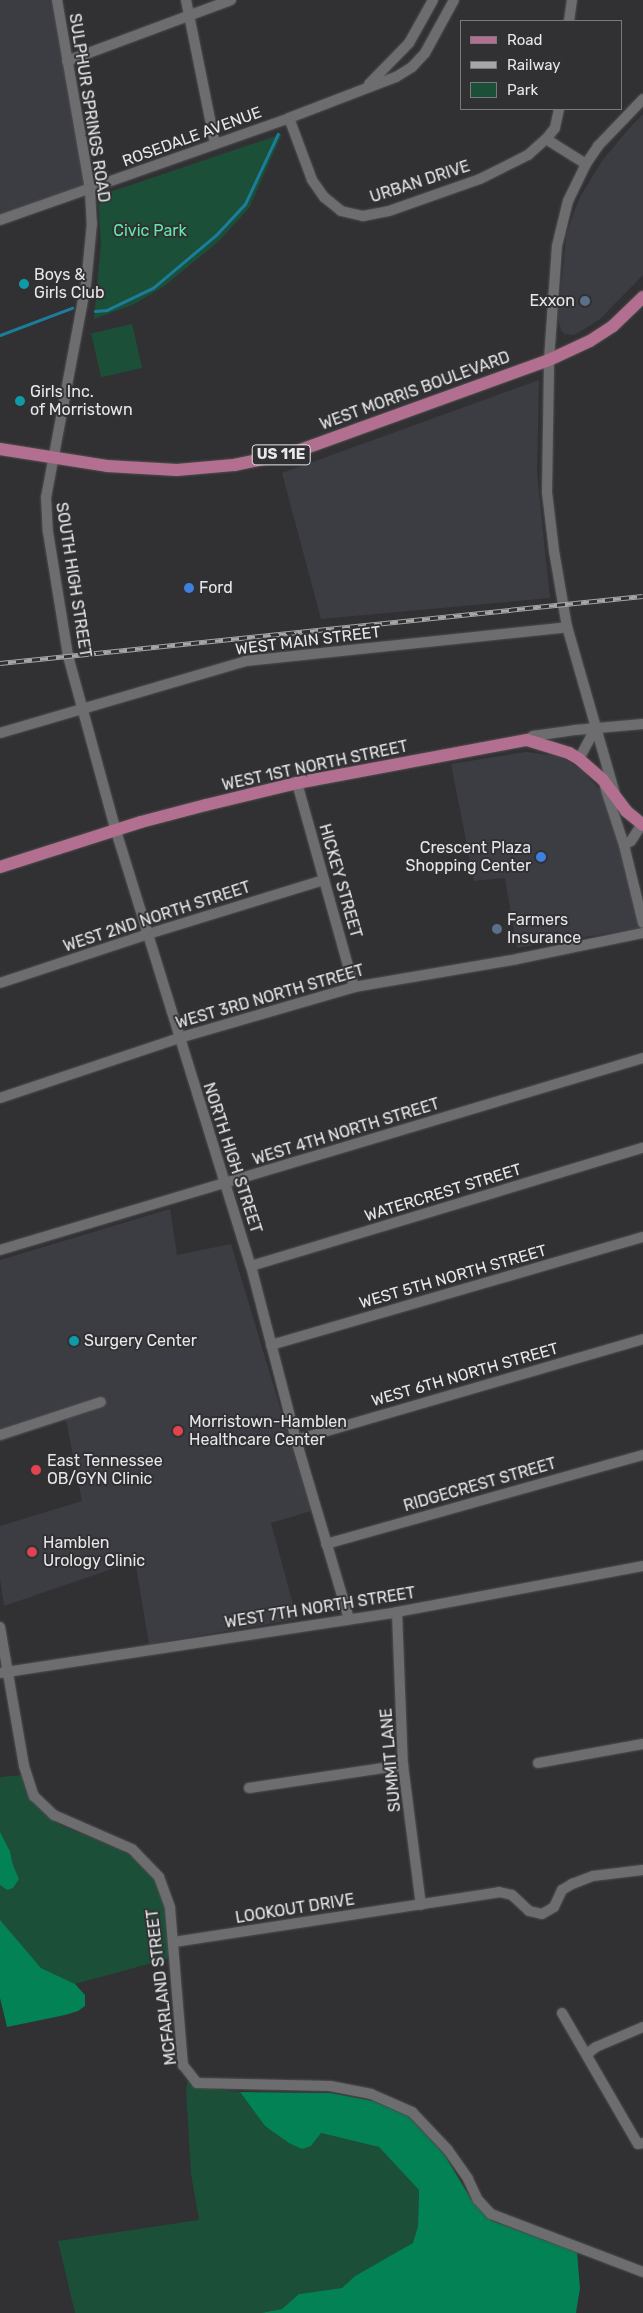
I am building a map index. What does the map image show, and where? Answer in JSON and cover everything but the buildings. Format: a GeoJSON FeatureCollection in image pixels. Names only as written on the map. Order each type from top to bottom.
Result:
{"type":"FeatureCollection","features":[{"type":"Feature","properties":{"kind":"main road","name":"WEST MORRIS BOULEVARD"},"geometry":{"type":"LineString","coordinates":[[0,449],[107,466],[177,470],[234,466],[292,453],[549,360],[590,341],[613,326],[643,298]]}},
{"type":"Feature","properties":{"kind":"main road","name":"WEST 1ST NORTH STREET"},"geometry":{"type":"LineString","coordinates":[[0,867],[206,805],[297,783],[527,740]]}},
{"type":"Feature","properties":{"kind":"main road"},"geometry":{"type":"LineString","coordinates":[[527,740],[569,753],[579,759],[603,780],[626,811],[643,824]]}},
{"type":"Feature","properties":{"kind":"street","name":"SULPHUR SPRINGS ROAD"},"geometry":{"type":"LineString","coordinates":[[53,457],[91,252],[90,190],[57,0]]}},
{"type":"Feature","properties":{"kind":"street"},"geometry":{"type":"LineString","coordinates":[[186,0],[215,144]]}},
{"type":"Feature","properties":{"kind":"street"},"geometry":{"type":"LineString","coordinates":[[67,61],[231,0]]}},
{"type":"Feature","properties":{"kind":"street"},"geometry":{"type":"LineString","coordinates":[[364,88],[383,72],[408,43],[433,0]]}},
{"type":"Feature","properties":{"kind":"street","name":"ROSEDALE AVENUE"},"geometry":{"type":"LineString","coordinates":[[0,220],[90,190],[396,77],[412,67],[425,53],[454,0]]}},
{"type":"Feature","properties":{"kind":"street"},"geometry":{"type":"LineString","coordinates":[[569,20],[572,0]]}},
{"type":"Feature","properties":{"kind":"street"},"geometry":{"type":"LineString","coordinates":[[616,798],[600,739],[595,729],[568,627],[554,551],[547,492],[549,360],[557,246],[568,201],[586,164],[598,146],[643,99]]}},
{"type":"Feature","properties":{"kind":"street"},"geometry":{"type":"LineString","coordinates":[[559,110],[555,128],[546,139],[586,164]]}},
{"type":"Feature","properties":{"kind":"street","name":"URBAN DRIVE"},"geometry":{"type":"LineString","coordinates":[[289,118],[312,180],[324,197],[341,211],[363,216],[389,211],[480,179],[528,155],[546,139]]}},
{"type":"Feature","properties":{"kind":"street"},"geometry":{"type":"LineString","coordinates":[[240,135],[249,144]]}},
{"type":"Feature","properties":{"kind":"street","name":"SOUTH HIGH STREET"},"geometry":{"type":"LineString","coordinates":[[53,457],[46,497],[48,532],[68,656],[82,708]]}},
{"type":"Feature","properties":{"kind":"street","name":"WEST MAIN STREET"},"geometry":{"type":"LineString","coordinates":[[0,732],[246,661],[568,627]]}},
{"type":"Feature","properties":{"kind":"street","name":"NORTH HIGH STREET"},"geometry":{"type":"LineString","coordinates":[[82,708],[116,831],[251,1266],[296,1440],[349,1619]]}},
{"type":"Feature","properties":{"kind":"street","name":"WEST 1ST NORTH STREET"},"geometry":{"type":"LineString","coordinates":[[527,740],[533,736],[643,724]]}},
{"type":"Feature","properties":{"kind":"street"},"geometry":{"type":"LineString","coordinates":[[579,759],[595,729]]}},
{"type":"Feature","properties":{"kind":"street"},"geometry":{"type":"LineString","coordinates":[[603,780],[624,845],[643,923]]}},
{"type":"Feature","properties":{"kind":"street","name":"HICKEY STREET"},"geometry":{"type":"LineString","coordinates":[[297,783],[354,986]]}},
{"type":"Feature","properties":{"kind":"street"},"geometry":{"type":"LineString","coordinates":[[624,845],[631,841],[643,824]]}},
{"type":"Feature","properties":{"kind":"street","name":"WEST 2ND NORTH STREET"},"geometry":{"type":"LineString","coordinates":[[0,983],[148,934],[324,880]]}},
{"type":"Feature","properties":{"kind":"street","name":"WEST 3RD NORTH STREET"},"geometry":{"type":"LineString","coordinates":[[0,1098],[179,1038],[354,986],[517,959],[643,933]]}},
{"type":"Feature","properties":{"kind":"street","name":"WEST 4TH NORTH STREET"},"geometry":{"type":"LineString","coordinates":[[0,1250],[643,1058]]}},
{"type":"Feature","properties":{"kind":"street","name":"WATERCREST STREET"},"geometry":{"type":"LineString","coordinates":[[251,1266],[643,1148]]}},
{"type":"Feature","properties":{"kind":"street","name":"WEST 5TH NORTH STREET"},"geometry":{"type":"LineString","coordinates":[[271,1345],[643,1237]]}},
{"type":"Feature","properties":{"kind":"street","name":"WEST 6TH NORTH STREET"},"geometry":{"type":"LineString","coordinates":[[296,1440],[643,1339]]}},
{"type":"Feature","properties":{"kind":"street"},"geometry":{"type":"LineString","coordinates":[[0,1435],[101,1402]]}},
{"type":"Feature","properties":{"kind":"street","name":"RIDGECREST STREET"},"geometry":{"type":"LineString","coordinates":[[326,1544],[643,1455]]}},
{"type":"Feature","properties":{"kind":"street","name":"WEST 7TH NORTH STREET"},"geometry":{"type":"LineString","coordinates":[[4,1672],[397,1612],[643,1566]]}},
{"type":"Feature","properties":{"kind":"street","name":"SUMMIT LANE"},"geometry":{"type":"LineString","coordinates":[[397,1612],[403,1765],[421,1905]]}},
{"type":"Feature","properties":{"kind":"street","name":"MCFARLAND STREET"},"geometry":{"type":"LineString","coordinates":[[0,1627],[4,1672],[24,1766],[34,1796],[54,1815],[132,1849],[159,1877],[170,1908],[183,2066],[197,2083],[330,2086],[371,2094],[412,2112],[448,2150],[468,2179],[478,2200],[491,2214],[643,2272]]}},
{"type":"Feature","properties":{"kind":"street"},"geometry":{"type":"LineString","coordinates":[[538,1763],[643,1744]]}},
{"type":"Feature","properties":{"kind":"street"},"geometry":{"type":"LineString","coordinates":[[249,1788],[403,1765]]}},
{"type":"Feature","properties":{"kind":"street","name":"LOOKOUT DRIVE"},"geometry":{"type":"LineString","coordinates":[[174,1942],[499,1892],[512,1895],[529,1911],[542,1914],[554,1907],[562,1890],[572,1884],[593,1876],[643,1870]]}},
{"type":"Feature","properties":{"kind":"street"},"geometry":{"type":"LineString","coordinates":[[562,2013],[641,2144]]}},
{"type":"Feature","properties":{"kind":"street"},"geometry":{"type":"LineString","coordinates":[[587,2054],[596,2047],[643,2027]]}},
{"type":"Feature","properties":{"kind":"shaded area"},"geometry":{"type":"Polygon","coordinates":[[[0,0],[57,0],[90,190],[0,220],[0,0]]]}},
{"type":"Feature","properties":{"kind":"shaded area"},"geometry":{"type":"Polygon","coordinates":[[[643,114],[643,275],[599,320],[574,335],[565,334],[561,330],[558,318],[566,237],[571,220],[580,197],[602,161],[643,114]]]}},
{"type":"Feature","properties":{"kind":"shaded area"},"geometry":{"type":"Polygon","coordinates":[[[539,380],[537,473],[550,598],[321,619],[282,473],[539,380]]]}},
{"type":"Feature","properties":{"kind":"shaded area"},"geometry":{"type":"Polygon","coordinates":[[[526,752],[556,756],[568,761],[583,771],[603,794],[608,805],[640,928],[517,948],[505,878],[474,881],[451,764],[526,752]]]}},
{"type":"Feature","properties":{"kind":"shaded area","name":"Morristown-Hamblen Healthcare Center"},"geometry":{"type":"Polygon","coordinates":[[[170,1209],[177,1255],[231,1244],[311,1511],[271,1523],[297,1619],[149,1644],[135,1561],[4,1606],[0,1578],[0,1526],[82,1501],[66,1420],[0,1442],[0,1260],[170,1209]]]}},
{"type":"Feature","properties":{"kind":"green space","name":"Civic Park"},"geometry":{"type":"Polygon","coordinates":[[[282,134],[249,208],[219,241],[163,287],[134,304],[94,319],[101,244],[98,196],[282,134]]]}},
{"type":"Feature","properties":{"kind":"green space"},"geometry":{"type":"Polygon","coordinates":[[[132,324],[142,368],[101,377],[91,333],[132,324]]]}},
{"type":"Feature","properties":{"kind":"green space"},"geometry":{"type":"Polygon","coordinates":[[[22,1775],[30,1799],[46,1816],[60,1825],[123,1851],[137,1860],[154,1879],[162,1895],[166,1914],[170,1958],[75,1984],[41,1968],[3,1926],[0,1920],[0,1885],[7,1890],[19,1879],[13,1865],[10,1850],[0,1832],[0,1777],[22,1775]]]}},
{"type":"Feature","properties":{"kind":"green space"},"geometry":{"type":"Polygon","coordinates":[[[0,1832],[10,1851],[19,1879],[13,1888],[7,1890],[0,1885],[0,1832]]]}},
{"type":"Feature","properties":{"kind":"green space"},"geometry":{"type":"Polygon","coordinates":[[[0,1920],[41,1968],[75,1984],[85,1995],[85,2006],[78,2011],[65,2015],[7,2027],[0,1998],[0,1920]]]}},
{"type":"Feature","properties":{"kind":"green space"},"geometry":{"type":"Polygon","coordinates":[[[188,2081],[205,2088],[240,2092],[265,2126],[311,2146],[321,2133],[379,2147],[419,2190],[418,2226],[414,2243],[355,2276],[342,2288],[299,2294],[282,2309],[261,2313],[75,2313],[58,2241],[199,2220],[191,2174],[186,2088],[188,2081]]]}},
{"type":"Feature","properties":{"kind":"green space"},"geometry":{"type":"Polygon","coordinates":[[[240,2092],[330,2093],[373,2101],[408,2116],[444,2154],[471,2199],[492,2221],[577,2252],[580,2288],[576,2313],[261,2313],[282,2309],[299,2294],[342,2288],[355,2276],[413,2243],[418,2226],[419,2190],[379,2147],[321,2133],[311,2146],[302,2149],[289,2143],[265,2126],[240,2092]]]}},
{"type":"Feature","properties":{"kind":"waterway"},"geometry":{"type":"LineString","coordinates":[[95,311],[107,310],[153,288],[216,235],[245,204],[278,134]]}},
{"type":"Feature","properties":{"kind":"waterway"},"geometry":{"type":"LineString","coordinates":[[0,335],[72,308]]}},
{"type":"Feature","properties":{"kind":"railway"},"geometry":{"type":"LineString","coordinates":[[0,663],[643,596]]}},
{"type":"Feature","properties":{"kind":"place","name":"Boys & Girls Club"},"geometry":{"type":"Point","coordinates":[24,284]}},
{"type":"Feature","properties":{"kind":"place","name":"Exxon"},"geometry":{"type":"Point","coordinates":[585,301]}},
{"type":"Feature","properties":{"kind":"place","name":"Girls Inc. of Morristown"},"geometry":{"type":"Point","coordinates":[20,401]}},
{"type":"Feature","properties":{"kind":"place","name":"Ford"},"geometry":{"type":"Point","coordinates":[189,588]}},
{"type":"Feature","properties":{"kind":"place","name":"Crescent Plaza Shopping Center"},"geometry":{"type":"Point","coordinates":[541,857]}},
{"type":"Feature","properties":{"kind":"place","name":"Farmers Insurance"},"geometry":{"type":"Point","coordinates":[497,929]}},
{"type":"Feature","properties":{"kind":"place","name":"Surgery Center"},"geometry":{"type":"Point","coordinates":[74,1341]}},
{"type":"Feature","properties":{"kind":"place","name":"Morristown-Hamblen Healthcare Center"},"geometry":{"type":"Point","coordinates":[178,1431]}},
{"type":"Feature","properties":{"kind":"place","name":"East Tennessee OB/GYN Clinic"},"geometry":{"type":"Point","coordinates":[36,1470]}},
{"type":"Feature","properties":{"kind":"place","name":"Hamblen Urology Clinic"},"geometry":{"type":"Point","coordinates":[32,1552]}}]}
